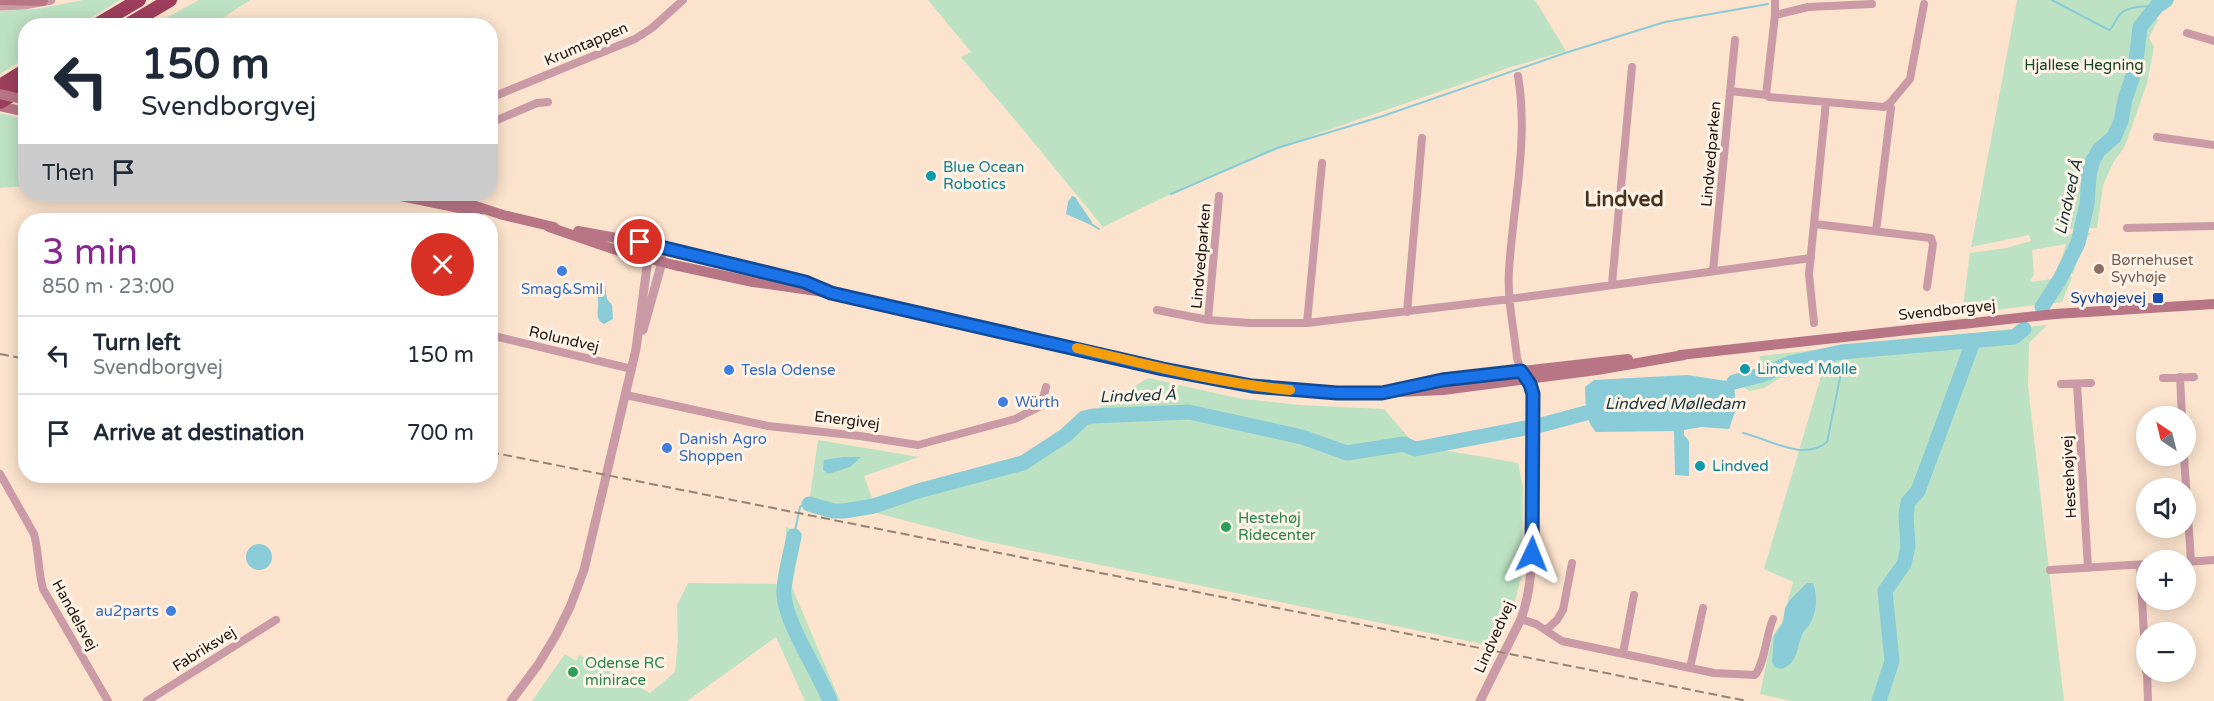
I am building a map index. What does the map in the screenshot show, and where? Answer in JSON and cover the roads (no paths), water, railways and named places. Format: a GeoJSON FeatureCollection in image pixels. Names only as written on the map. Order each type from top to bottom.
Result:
{"type":"FeatureCollection","features":[{"type":"Feature","properties":{"kind":"highway"},"geometry":{"type":"LineString","coordinates":[[109,18],[139,0]]}},
{"type":"Feature","properties":{"kind":"highway"},"geometry":{"type":"LineString","coordinates":[[140,18],[170,0]]}},
{"type":"Feature","properties":{"kind":"highway"},"geometry":{"type":"LineString","coordinates":[[0,86],[18,75]]}},
{"type":"Feature","properties":{"kind":"highway"},"geometry":{"type":"LineString","coordinates":[[0,104],[18,92]]}},
{"type":"Feature","properties":{"kind":"main road"},"geometry":{"type":"LineString","coordinates":[[0,0],[47,1]]}},
{"type":"Feature","properties":{"kind":"main road"},"geometry":{"type":"LineString","coordinates":[[0,94],[18,98]]}},
{"type":"Feature","properties":{"kind":"main road"},"geometry":{"type":"LineString","coordinates":[[0,104],[18,110]]}},
{"type":"Feature","properties":{"kind":"main road","name":"Svendborgvej"},"geometry":{"type":"LineString","coordinates":[[427,201],[488,213]]}},
{"type":"Feature","properties":{"kind":"main road","name":"Svendborgvej"},"geometry":{"type":"LineString","coordinates":[[460,201],[497,213]]}},
{"type":"Feature","properties":{"kind":"main road","name":"Svendborgvej"},"geometry":{"type":"LineString","coordinates":[[498,213],[661,255],[753,282],[831,293],[1163,369],[1252,386],[1337,393],[1382,393],[1442,380],[1524,375],[1595,361],[1684,355],[2055,314],[2214,304]]}},
{"type":"Feature","properties":{"kind":"main road","name":"Svendborgvej"},"geometry":{"type":"LineString","coordinates":[[498,214],[503,215]]}},
{"type":"Feature","properties":{"kind":"main road","name":"Svendborgvej"},"geometry":{"type":"LineString","coordinates":[[549,227],[648,259],[661,255],[780,277],[805,282],[831,293]]}},
{"type":"Feature","properties":{"kind":"street","name":"Krumtappen"},"geometry":{"type":"LineString","coordinates":[[498,95],[635,39],[683,0]]}},
{"type":"Feature","properties":{"kind":"street"},"geometry":{"type":"LineString","coordinates":[[1766,95],[1775,0]]}},
{"type":"Feature","properties":{"kind":"street"},"geometry":{"type":"LineString","coordinates":[[0,6],[47,1]]}},
{"type":"Feature","properties":{"kind":"street"},"geometry":{"type":"LineString","coordinates":[[1775,15],[1808,8],[1872,4]]}},
{"type":"Feature","properties":{"kind":"street"},"geometry":{"type":"LineString","coordinates":[[1730,91],[1769,97],[1884,107],[1890,104],[1910,79],[1924,4]]}},
{"type":"Feature","properties":{"kind":"street"},"geometry":{"type":"LineString","coordinates":[[2187,33],[2214,41]]}},
{"type":"Feature","properties":{"kind":"street","name":"Lindvedparken"},"geometry":{"type":"LineString","coordinates":[[1713,271],[1735,40]]}},
{"type":"Feature","properties":{"kind":"street"},"geometry":{"type":"LineString","coordinates":[[1612,284],[1632,67]]}},
{"type":"Feature","properties":{"kind":"street"},"geometry":{"type":"LineString","coordinates":[[1518,76],[1522,103],[1522,136],[1509,273],[1516,358],[1524,375]]}},
{"type":"Feature","properties":{"kind":"street"},"geometry":{"type":"LineString","coordinates":[[498,120],[537,103],[548,102]]}},
{"type":"Feature","properties":{"kind":"street"},"geometry":{"type":"LineString","coordinates":[[1814,323],[1809,274],[1826,102]]}},
{"type":"Feature","properties":{"kind":"street"},"geometry":{"type":"LineString","coordinates":[[1876,231],[1892,108],[1890,104]]}},
{"type":"Feature","properties":{"kind":"street"},"geometry":{"type":"LineString","coordinates":[[2157,137],[2214,146]]}},
{"type":"Feature","properties":{"kind":"street"},"geometry":{"type":"LineString","coordinates":[[1407,312],[1422,138]]}},
{"type":"Feature","properties":{"kind":"street"},"geometry":{"type":"LineString","coordinates":[[1307,323],[1322,163]]}},
{"type":"Feature","properties":{"kind":"street","name":"Lindvedparken"},"geometry":{"type":"LineString","coordinates":[[1208,320],[1220,196]]}},
{"type":"Feature","properties":{"kind":"street"},"geometry":{"type":"LineString","coordinates":[[1815,224],[1931,238],[1933,244],[1928,287]]}},
{"type":"Feature","properties":{"kind":"street"},"geometry":{"type":"LineString","coordinates":[[2127,228],[2214,226]]}},
{"type":"Feature","properties":{"kind":"street"},"geometry":{"type":"LineString","coordinates":[[636,349],[647,318],[661,255]]}},
{"type":"Feature","properties":{"kind":"street","name":"Lindvedparken"},"geometry":{"type":"LineString","coordinates":[[1157,310],[1208,320],[1259,324],[1307,323],[1510,299],[1811,258]]}},
{"type":"Feature","properties":{"kind":"street"},"geometry":{"type":"LineString","coordinates":[[511,701],[538,665],[556,635],[584,570],[632,369],[648,259]]}},
{"type":"Feature","properties":{"kind":"street","name":"Rolundvej"},"geometry":{"type":"LineString","coordinates":[[498,337],[632,369]]}},
{"type":"Feature","properties":{"kind":"street","name":"Lindvedvej"},"geometry":{"type":"LineString","coordinates":[[1480,701],[1521,619],[1531,577],[1532,388],[1524,375]]}},
{"type":"Feature","properties":{"kind":"street"},"geometry":{"type":"LineString","coordinates":[[2180,377],[2181,406]]}},
{"type":"Feature","properties":{"kind":"street"},"geometry":{"type":"LineString","coordinates":[[2163,378],[2194,377]]}},
{"type":"Feature","properties":{"kind":"street"},"geometry":{"type":"LineString","coordinates":[[2061,384],[2091,383]]}},
{"type":"Feature","properties":{"kind":"street","name":"Hestehøjvej"},"geometry":{"type":"LineString","coordinates":[[2077,384],[2088,568]]}},
{"type":"Feature","properties":{"kind":"street","name":"Energivej"},"geometry":{"type":"LineString","coordinates":[[626,395],[768,426],[918,445],[1015,419],[1041,406],[1046,387]]}},
{"type":"Feature","properties":{"kind":"street"},"geometry":{"type":"LineString","coordinates":[[2184,466],[2188,550]]}},
{"type":"Feature","properties":{"kind":"street","name":"Handelsvej"},"geometry":{"type":"LineString","coordinates":[[0,474],[34,534],[42,589],[108,701]]}},
{"type":"Feature","properties":{"kind":"street"},"geometry":{"type":"LineString","coordinates":[[2196,561],[2214,560]]}},
{"type":"Feature","properties":{"kind":"street"},"geometry":{"type":"LineString","coordinates":[[1546,630],[1557,620],[1563,610],[1572,563]]}},
{"type":"Feature","properties":{"kind":"street"},"geometry":{"type":"LineString","coordinates":[[2050,570],[2136,565]]}},
{"type":"Feature","properties":{"kind":"street"},"geometry":{"type":"LineString","coordinates":[[1623,653],[1634,595]]}},
{"type":"Feature","properties":{"kind":"street"},"geometry":{"type":"LineString","coordinates":[[1690,668],[1702,608]]}},
{"type":"Feature","properties":{"kind":"street"},"geometry":{"type":"LineString","coordinates":[[1521,619],[1536,624],[1563,641],[1714,673],[1755,675],[1760,670],[1768,631],[1773,619]]}},
{"type":"Feature","properties":{"kind":"street","name":"Fabriksvej"},"geometry":{"type":"LineString","coordinates":[[147,701],[276,620]]}},
{"type":"Feature","properties":{"kind":"street"},"geometry":{"type":"LineString","coordinates":[[2147,682],[2148,701]]}},
{"type":"Feature","properties":{"kind":"water"},"geometry":{"type":"Polygon","coordinates":[[[1072,196],[1092,222],[1091,225],[1066,214],[1068,202],[1072,196]]]}},
{"type":"Feature","properties":{"kind":"water"},"geometry":{"type":"Polygon","coordinates":[[[601,280],[605,285],[607,299],[612,305],[613,319],[604,324],[599,320],[598,314],[596,284],[601,280]]]}},
{"type":"Feature","properties":{"kind":"water","name":"Lindved Mølledam"},"geometry":{"type":"Polygon","coordinates":[[[1687,375],[1734,382],[1736,409],[1729,429],[1701,427],[1684,430],[1684,435],[1689,441],[1689,476],[1675,475],[1674,431],[1596,432],[1589,422],[1585,387],[1594,380],[1687,375]]]}},
{"type":"Feature","properties":{"kind":"water"},"geometry":{"type":"Polygon","coordinates":[[[861,457],[850,467],[828,474],[823,470],[824,460],[861,457]]]}},
{"type":"Feature","properties":{"kind":"water"},"geometry":{"type":"Polygon","coordinates":[[[259,544],[269,547],[272,557],[269,567],[259,570],[249,567],[246,557],[249,547],[259,544]]]}},
{"type":"Feature","properties":{"kind":"water"},"geometry":{"type":"Polygon","coordinates":[[[1807,583],[1813,583],[1816,593],[1812,619],[1804,630],[1792,662],[1781,669],[1775,667],[1772,662],[1774,636],[1783,623],[1785,608],[1807,583]]]}},
{"type":"Feature","properties":{"kind":"waterway"},"geometry":{"type":"LineString","coordinates":[[2052,0],[2109,30],[2123,11],[2137,7],[2157,6]]}},
{"type":"Feature","properties":{"kind":"waterway","name":"Lindved Å"},"geometry":{"type":"LineString","coordinates":[[2042,307],[2060,279],[2078,243],[2087,204],[2089,175],[2093,160],[2099,150],[2114,137],[2121,121],[2125,99],[2135,70],[2140,27],[2157,6],[2166,0]]}},
{"type":"Feature","properties":{"kind":"waterway"},"geometry":{"type":"LineString","coordinates":[[1171,194],[1277,148],[1380,117],[1565,53],[1665,22],[1768,4]]}},
{"type":"Feature","properties":{"kind":"waterway"},"geometry":{"type":"LineString","coordinates":[[1091,224],[1099,229]]}},
{"type":"Feature","properties":{"kind":"waterway","name":"Lindved Å"},"geometry":{"type":"LineString","coordinates":[[2024,329],[2028,324]]}},
{"type":"Feature","properties":{"kind":"waterway","name":"Lindved Å"},"geometry":{"type":"LineString","coordinates":[[1734,382],[1765,374],[1790,363],[1841,352],[2014,337],[2024,329]]}},
{"type":"Feature","properties":{"kind":"waterway"},"geometry":{"type":"LineString","coordinates":[[1879,701],[1892,661],[1885,591],[1904,564],[1908,547],[1906,515],[1908,502],[1918,491],[1973,342]]}},
{"type":"Feature","properties":{"kind":"waterway"},"geometry":{"type":"LineString","coordinates":[[1743,433],[1797,450],[1818,448],[1827,442],[1841,373],[1841,352]]}},
{"type":"Feature","properties":{"kind":"waterway","name":"Lindved Å"},"geometry":{"type":"LineString","coordinates":[[809,504],[833,511],[874,506],[918,491],[1023,463],[1066,435],[1084,418],[1093,416],[1189,412],[1302,437],[1347,453],[1404,444],[1415,449],[1541,425],[1586,413]]}},
{"type":"Feature","properties":{"kind":"waterway","name":"Lindved Å"},"geometry":{"type":"LineString","coordinates":[[794,536],[800,507],[805,503],[809,504]]}},
{"type":"Feature","properties":{"kind":"waterway","name":"Lindved Å"},"geometry":{"type":"LineString","coordinates":[[794,536],[785,581],[786,607],[796,633],[830,701]]}},
{"type":"Feature","properties":{"kind":"railway"},"geometry":{"type":"LineString","coordinates":[[0,354],[18,357]]}},
{"type":"Feature","properties":{"kind":"railway"},"geometry":{"type":"LineString","coordinates":[[498,454],[1747,701]]}},
{"type":"Feature","properties":{"kind":"place","name":"Blue Ocean Robotics"},"geometry":{"type":"Point","coordinates":[931,176]}},
{"type":"Feature","properties":{"kind":"place","name":"Børnehuset Syvhøje"},"geometry":{"type":"Point","coordinates":[2099,269]}},
{"type":"Feature","properties":{"kind":"place","name":"Smag&Smil"},"geometry":{"type":"Point","coordinates":[562,271]}},
{"type":"Feature","properties":{"kind":"place","name":"Syvhøjevej"},"geometry":{"type":"Point","coordinates":[2158,298]}},
{"type":"Feature","properties":{"kind":"place","name":"Lindved Mølle"},"geometry":{"type":"Point","coordinates":[1745,369]}},
{"type":"Feature","properties":{"kind":"place","name":"Tesla Odense"},"geometry":{"type":"Point","coordinates":[729,370]}},
{"type":"Feature","properties":{"kind":"place","name":"Würth"},"geometry":{"type":"Point","coordinates":[1003,402]}},
{"type":"Feature","properties":{"kind":"place","name":"Danish Agro Shoppen"},"geometry":{"type":"Point","coordinates":[667,448]}},
{"type":"Feature","properties":{"kind":"place","name":"Lindved"},"geometry":{"type":"Point","coordinates":[1700,466]}},
{"type":"Feature","properties":{"kind":"place","name":"Hestehøj Ridecenter"},"geometry":{"type":"Point","coordinates":[1226,527]}},
{"type":"Feature","properties":{"kind":"place","name":"au2parts"},"geometry":{"type":"Point","coordinates":[171,611]}},
{"type":"Feature","properties":{"kind":"place","name":"Odense RC minirace"},"geometry":{"type":"Point","coordinates":[573,672]}},
{"type":"Feature","properties":{"kind":"district","name":"Lindved"},"geometry":{"type":"Point","coordinates":[1624,199]}},
{"type":"Feature","properties":{"kind":"park label","name":"Hjallese Hegning"},"geometry":{"type":"Point","coordinates":[2084,65]}}]}
